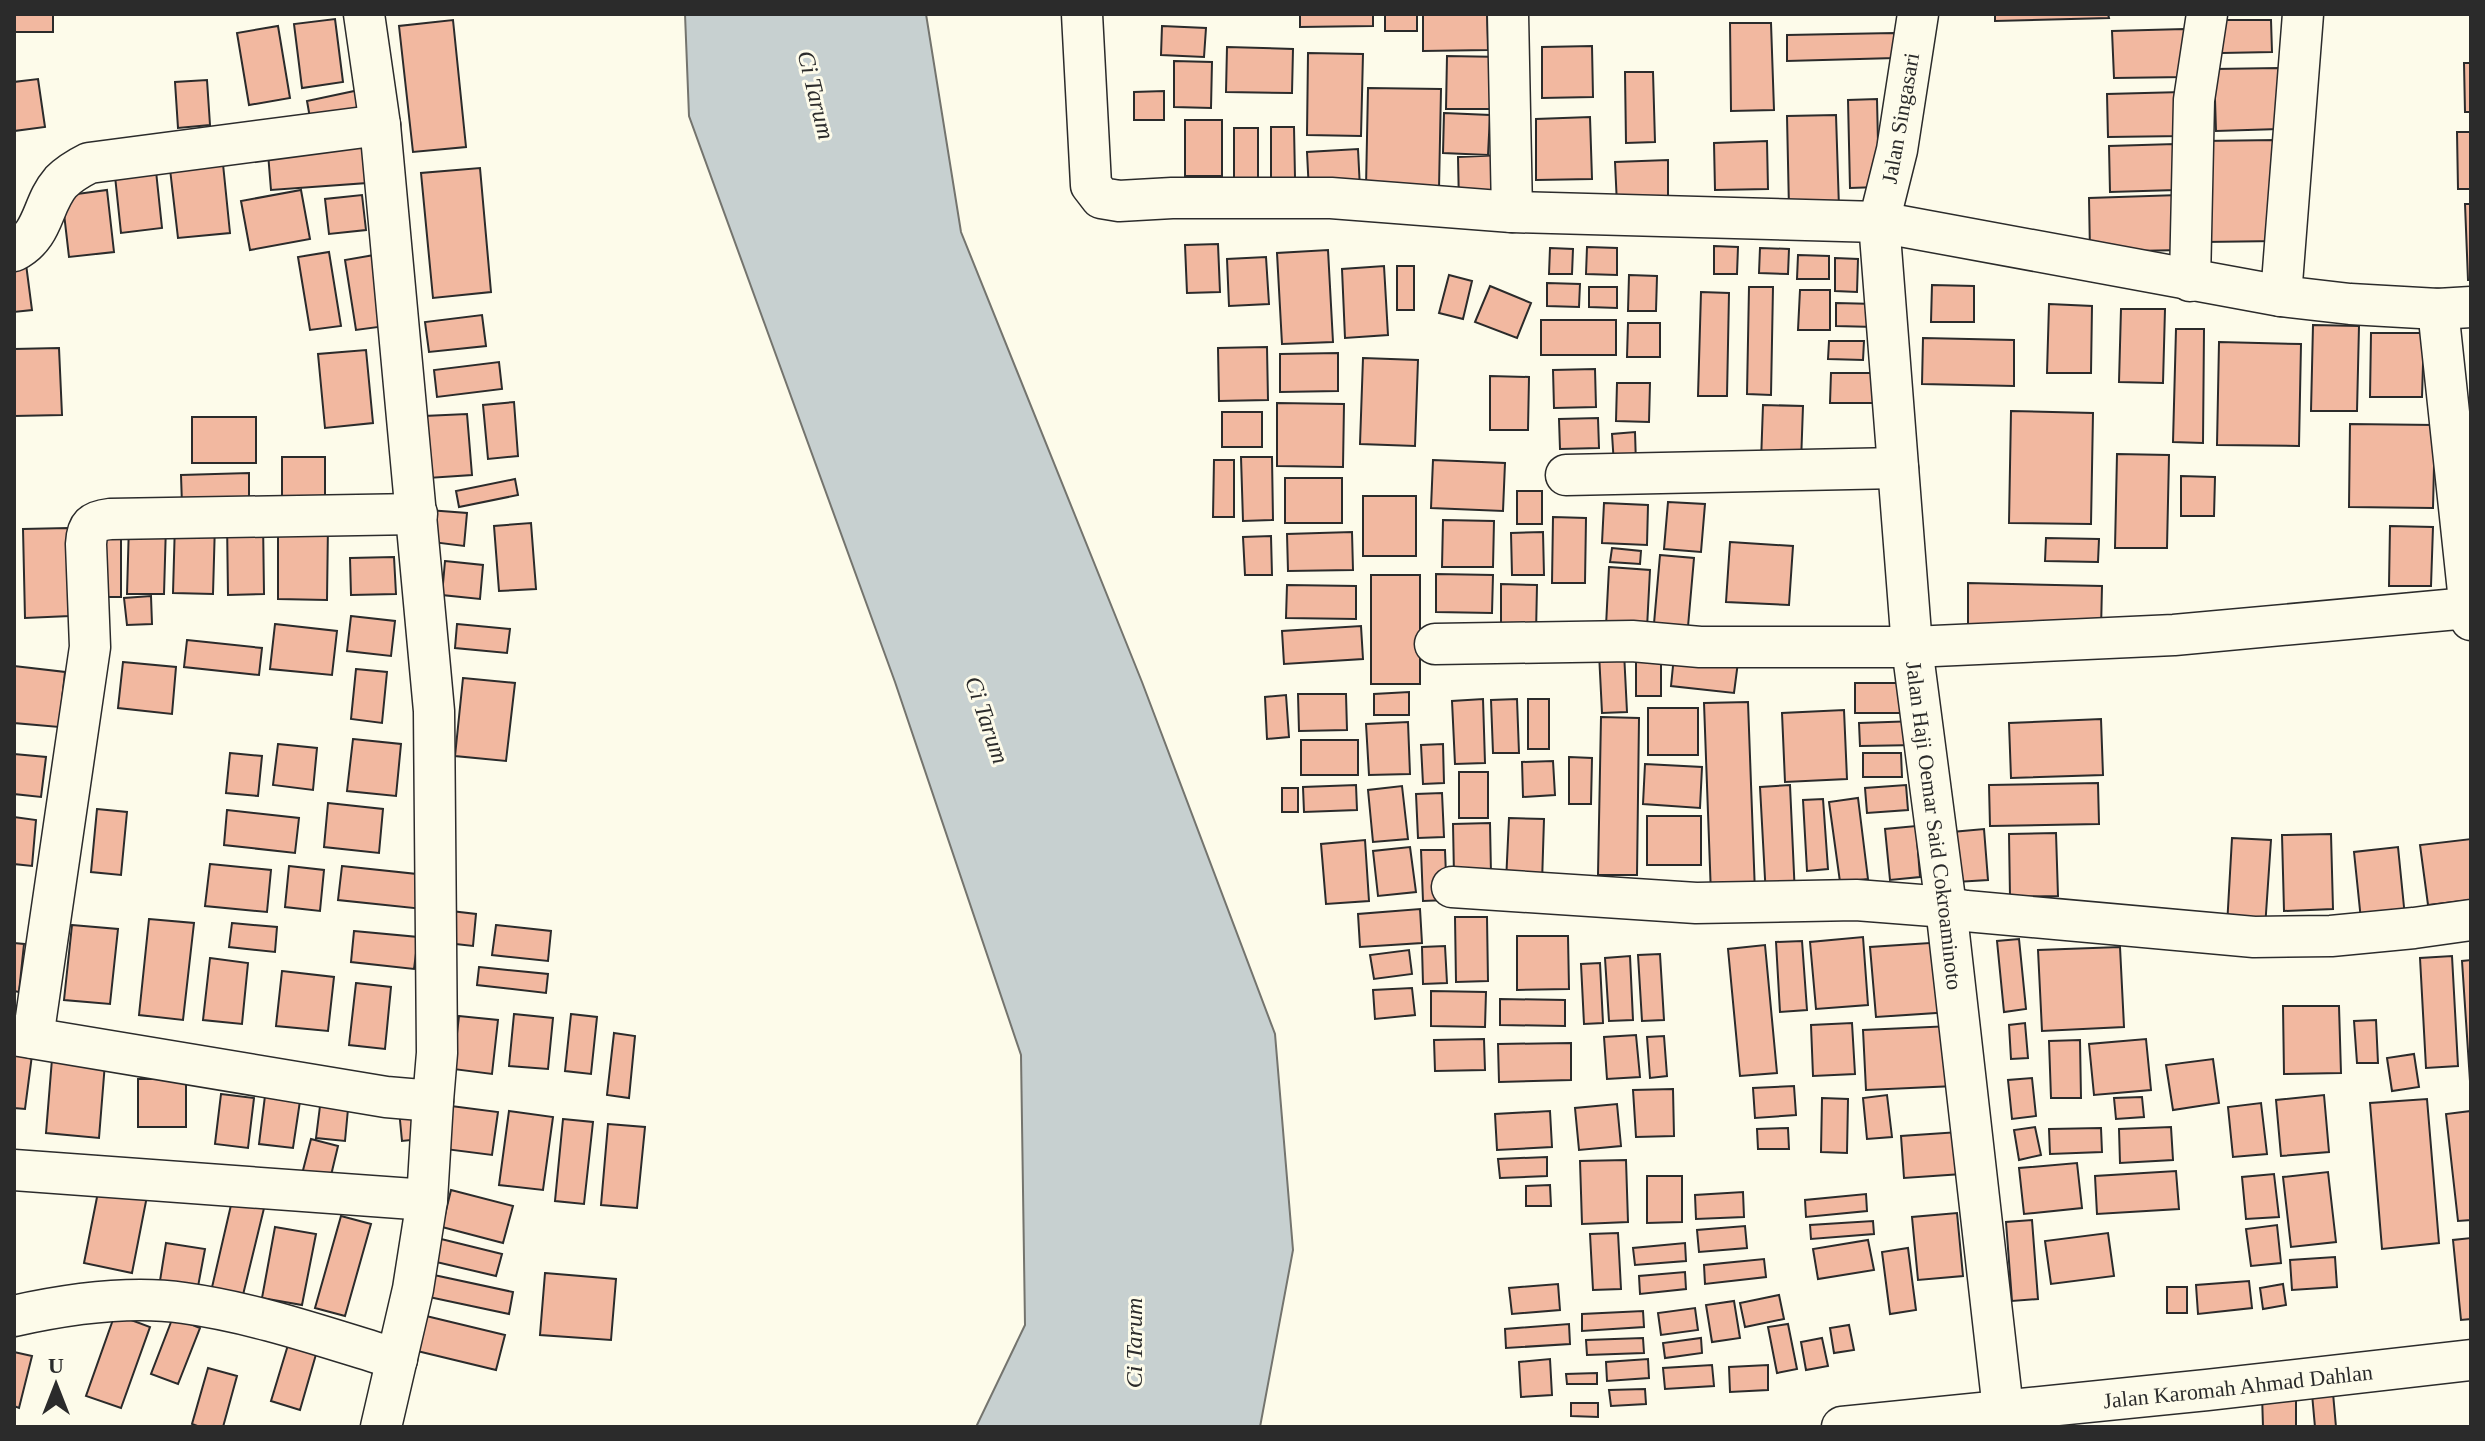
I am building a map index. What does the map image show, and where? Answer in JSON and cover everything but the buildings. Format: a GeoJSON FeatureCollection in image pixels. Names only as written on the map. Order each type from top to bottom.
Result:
{"type":"FeatureCollection","features":[{"type":"Feature","properties":{"kind":"street"},"geometry":{"type":"LineString","coordinates":[[364,14],[380,125],[434,711],[437,1053],[427,1200],[413,1289],[381,1427]]}},
{"type":"Feature","properties":{"kind":"street"},"geometry":{"type":"LineString","coordinates":[[1082,14],[1091,185],[1101,198],[1119,201],[1331,198],[1512,212],[1879,222],[2281,296],[2350,304],[2455,308],[2470,614],[2174,635],[1912,647],[1700,647],[1632,641],[1435,644]]}},
{"type":"Feature","properties":{"kind":"street"},"geometry":{"type":"LineString","coordinates":[[1508,14],[1512,212]]}},
{"type":"Feature","properties":{"kind":"street","name":"Jalan Singasari"},"geometry":{"type":"LineString","coordinates":[[1879,222],[1897,150],[1918,14]]}},
{"type":"Feature","properties":{"kind":"street"},"geometry":{"type":"LineString","coordinates":[[2190,281],[2194,100],[2207,14]]}},
{"type":"Feature","properties":{"kind":"street"},"geometry":{"type":"LineString","coordinates":[[2281,296],[2303,14]]}},
{"type":"Feature","properties":{"kind":"street"},"geometry":{"type":"LineString","coordinates":[[14,251],[28,244],[60,183],[89,163],[380,125]]}},
{"type":"Feature","properties":{"kind":"street","name":"Jalan Haji Oemar Said Cokroaminoto"},"geometry":{"type":"LineString","coordinates":[[1879,222],[1912,647],[1946,907],[2004,1418]]}},
{"type":"Feature","properties":{"kind":"street"},"geometry":{"type":"LineString","coordinates":[[1566,475],[1898,468]]}},
{"type":"Feature","properties":{"kind":"street"},"geometry":{"type":"LineString","coordinates":[[417,514],[110,519],[94,521],[87,529],[90,647],[24,1036],[386,1097],[433,1101]]}},
{"type":"Feature","properties":{"kind":"street"},"geometry":{"type":"LineString","coordinates":[[1452,887],[1696,903],[1856,900],[2254,937],[2331,936],[2471,920]]}},
{"type":"Feature","properties":{"kind":"street"},"geometry":{"type":"LineString","coordinates":[[14,1170],[427,1200]]}},
{"type":"Feature","properties":{"kind":"street"},"geometry":{"type":"LineString","coordinates":[[14,1316],[51,1308],[114,1301],[182,1303],[253,1316],[397,1359]]}},
{"type":"Feature","properties":{"kind":"street","name":"Jalan Karomah Ahmad Dahlan"},"geometry":{"type":"LineString","coordinates":[[1842,1427],[2004,1418],[2223,1388],[2471,1360]]}},
{"type":"Feature","properties":{"kind":"water","name":"Ci Tarum"},"geometry":{"type":"Polygon","coordinates":[[[685,14],[926,14],[961,232],[1142,682],[1275,1034],[1293,1250],[1260,1427],[976,1427],[1025,1325],[1021,1055],[895,682],[689,116],[685,14]]]}}]}
